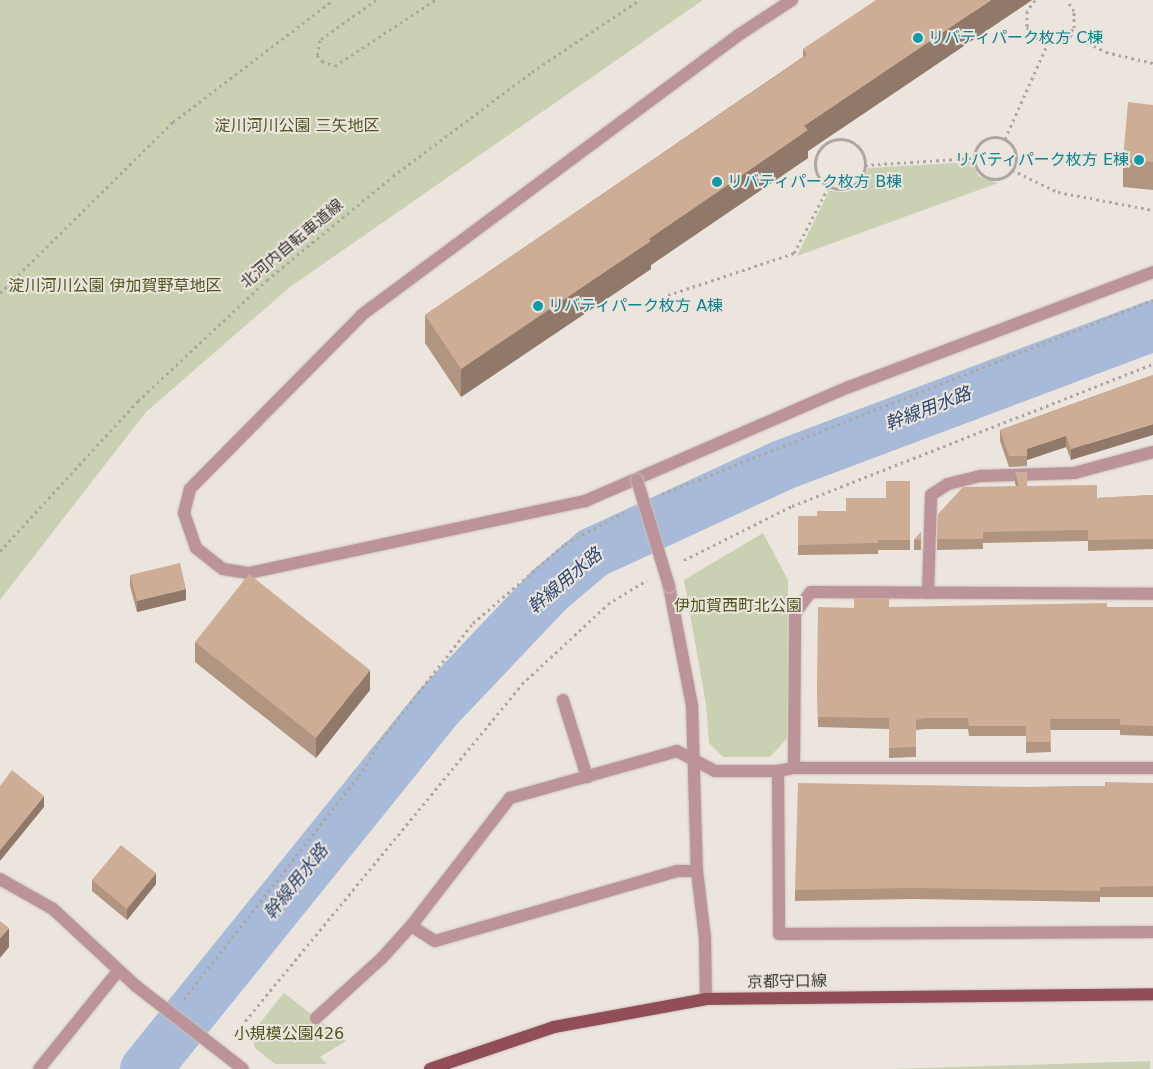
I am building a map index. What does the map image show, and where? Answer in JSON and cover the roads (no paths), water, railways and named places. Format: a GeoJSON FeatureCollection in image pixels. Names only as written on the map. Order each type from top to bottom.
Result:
{"type":"FeatureCollection","features":[{"type":"Feature","properties":{"kind":"main road","name":"京都守口線"},"geometry":{"type":"LineString","coordinates":[[430,1069],[554,1027],[706,999],[1153,994]]}},
{"type":"Feature","properties":{"kind":"street"},"geometry":{"type":"LineString","coordinates":[[792,0],[740,34],[362,315],[190,489],[184,513],[196,548],[223,569],[249,573],[585,502],[850,387],[1153,272]]}},
{"type":"Feature","properties":{"kind":"street"},"geometry":{"type":"LineString","coordinates":[[928,593],[931,495],[948,484],[981,476],[1074,473],[1153,452]]}},
{"type":"Feature","properties":{"kind":"street"},"geometry":{"type":"LineString","coordinates":[[637,480],[669,586],[692,706],[697,871],[705,938],[706,999]]}},
{"type":"Feature","properties":{"kind":"street"},"geometry":{"type":"LineString","coordinates":[[794,768],[795,613],[811,592],[1153,594]]}},
{"type":"Feature","properties":{"kind":"street"},"geometry":{"type":"LineString","coordinates":[[563,700],[587,777]]}},
{"type":"Feature","properties":{"kind":"street"},"geometry":{"type":"LineString","coordinates":[[316,1018],[382,958],[411,926],[510,798],[677,751],[715,771],[778,771],[794,768],[1153,768]]}},
{"type":"Feature","properties":{"kind":"street"},"geometry":{"type":"LineString","coordinates":[[778,771],[779,934],[1153,932]]}},
{"type":"Feature","properties":{"kind":"street"},"geometry":{"type":"LineString","coordinates":[[411,926],[435,941],[678,871],[697,871]]}},
{"type":"Feature","properties":{"kind":"street"},"geometry":{"type":"LineString","coordinates":[[0,879],[53,909],[136,986],[243,1069]]}},
{"type":"Feature","properties":{"kind":"street"},"geometry":{"type":"LineString","coordinates":[[39,1069],[119,970]]}},
{"type":"Feature","properties":{"kind":"waterway","name":"幹線用水路"},"geometry":{"type":"LineString","coordinates":[[145,1069],[438,706],[549,589],[593,552],[781,465],[1153,325]]}},
{"type":"Feature","properties":{"kind":"place","name":"リバティパーク枚方 C棟"},"geometry":{"type":"Point","coordinates":[918,38]}},
{"type":"Feature","properties":{"kind":"place","name":"リバティパーク枚方 E棟"},"geometry":{"type":"Point","coordinates":[1139,160]}},
{"type":"Feature","properties":{"kind":"place","name":"リバティパーク枚方 B棟"},"geometry":{"type":"Point","coordinates":[717,182]}},
{"type":"Feature","properties":{"kind":"place","name":"リバティパーク枚方 A棟"},"geometry":{"type":"Point","coordinates":[538,306]}},
{"type":"Feature","properties":{"kind":"park label","name":"淀川河川公園 三矢地区"},"geometry":{"type":"Point","coordinates":[297,126]}},
{"type":"Feature","properties":{"kind":"park label","name":"淀川河川公園 伊加賀野草地区"},"geometry":{"type":"Point","coordinates":[115,286]}},
{"type":"Feature","properties":{"kind":"park label","name":"伊加賀西町北公園"},"geometry":{"type":"Point","coordinates":[738,606]}},
{"type":"Feature","properties":{"kind":"park label","name":"小規模公園426"},"geometry":{"type":"Point","coordinates":[289,1034]}}]}
